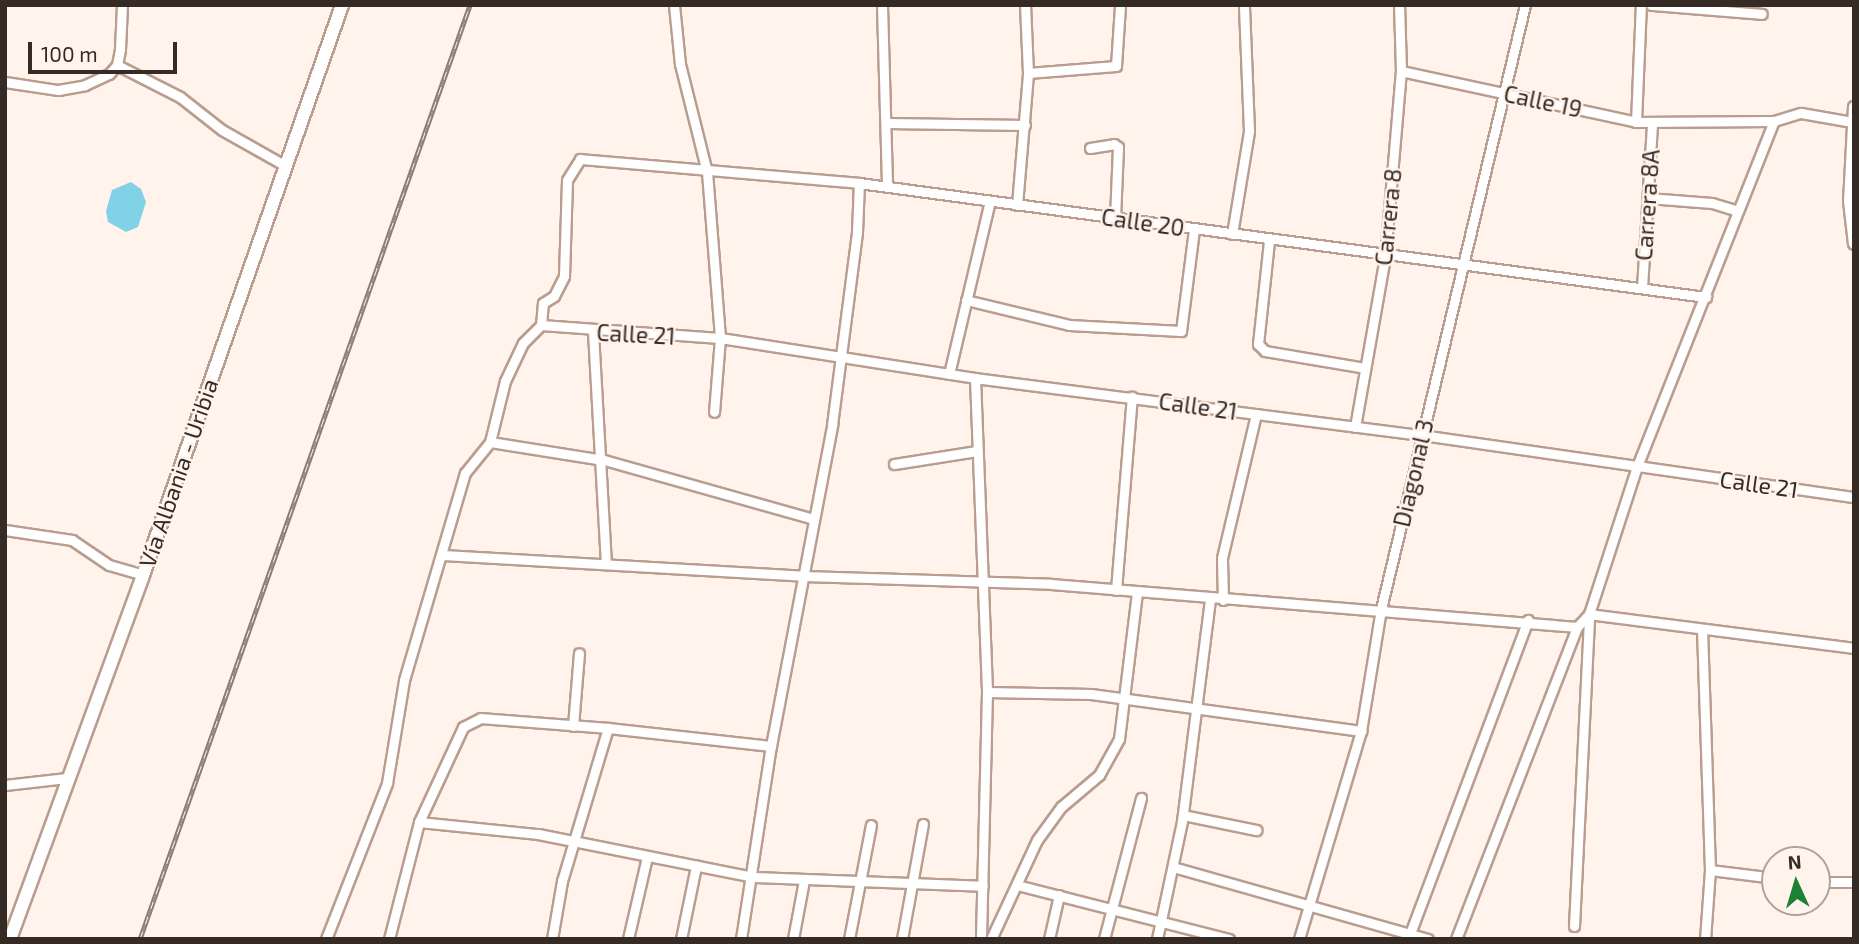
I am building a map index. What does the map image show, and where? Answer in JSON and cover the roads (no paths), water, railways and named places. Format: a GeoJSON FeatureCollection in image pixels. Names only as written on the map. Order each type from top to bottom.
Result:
{"type":"FeatureCollection","features":[{"type":"Feature","properties":{"kind":"main road","name":"Vía Albania - Uribia"},"geometry":{"type":"LineString","coordinates":[[10,939],[143,575],[342,5]]}},
{"type":"Feature","properties":{"kind":"street"},"geometry":{"type":"LineString","coordinates":[[117,65],[122,5]]}},
{"type":"Feature","properties":{"kind":"street"},"geometry":{"type":"LineString","coordinates":[[674,5],[683,75],[707,172],[720,338],[714,412]]}},
{"type":"Feature","properties":{"kind":"street"},"geometry":{"type":"LineString","coordinates":[[882,5],[887,187]]}},
{"type":"Feature","properties":{"kind":"street"},"geometry":{"type":"LineString","coordinates":[[1017,205],[1028,73],[1024,5]]}},
{"type":"Feature","properties":{"kind":"street"},"geometry":{"type":"LineString","coordinates":[[1028,73],[1116,66],[1120,5]]}},
{"type":"Feature","properties":{"kind":"street"},"geometry":{"type":"LineString","coordinates":[[1232,234],[1249,131],[1244,5]]}},
{"type":"Feature","properties":{"kind":"street","name":"Carrera 8"},"geometry":{"type":"LineString","coordinates":[[1355,427],[1385,257],[1401,71],[1399,5]]}},
{"type":"Feature","properties":{"kind":"street","name":"Diagonal 3"},"geometry":{"type":"LineString","coordinates":[[1299,939],[1361,731],[1381,609],[1525,5]]}},
{"type":"Feature","properties":{"kind":"street","name":"Carrera 8A"},"geometry":{"type":"LineString","coordinates":[[1636,122],[1642,5]]}},
{"type":"Feature","properties":{"kind":"street"},"geometry":{"type":"LineString","coordinates":[[1651,5],[1762,14]]}},
{"type":"Feature","properties":{"kind":"street"},"geometry":{"type":"LineString","coordinates":[[5,82],[58,90],[85,85],[117,65]]}},
{"type":"Feature","properties":{"kind":"street"},"geometry":{"type":"LineString","coordinates":[[117,65],[180,97],[222,130],[284,165]]}},
{"type":"Feature","properties":{"kind":"street","name":"Calle 19"},"geometry":{"type":"LineString","coordinates":[[1401,71],[1636,122],[1686,124],[1774,121],[1801,113],[1852,122]]}},
{"type":"Feature","properties":{"kind":"street"},"geometry":{"type":"LineString","coordinates":[[1854,107],[1849,201],[1854,244]]}},
{"type":"Feature","properties":{"kind":"street"},"geometry":{"type":"LineString","coordinates":[[1574,926],[1589,614],[1636,469],[1774,121]]}},
{"type":"Feature","properties":{"kind":"street"},"geometry":{"type":"LineString","coordinates":[[887,123],[1025,125]]}},
{"type":"Feature","properties":{"kind":"street","name":"Carrera 8A"},"geometry":{"type":"LineString","coordinates":[[1642,288],[1652,123]]}},
{"type":"Feature","properties":{"kind":"street"},"geometry":{"type":"LineString","coordinates":[[1090,148],[1114,144],[1118,147],[1115,218]]}},
{"type":"Feature","properties":{"kind":"street","name":"Calle 20"},"geometry":{"type":"LineString","coordinates":[[541,325],[540,310],[564,276],[567,180],[580,159],[859,183],[1385,257],[1464,264],[1706,297]]}},
{"type":"Feature","properties":{"kind":"street"},"geometry":{"type":"LineString","coordinates":[[741,939],[753,877],[771,746],[832,425],[838,355],[857,232],[859,183]]}},
{"type":"Feature","properties":{"kind":"street"},"geometry":{"type":"LineString","coordinates":[[1648,198],[1712,203],[1738,211]]}},
{"type":"Feature","properties":{"kind":"street"},"geometry":{"type":"LineString","coordinates":[[949,374],[990,201]]}},
{"type":"Feature","properties":{"kind":"street"},"geometry":{"type":"LineString","coordinates":[[966,300],[1069,325],[1181,331],[1194,229]]}},
{"type":"Feature","properties":{"kind":"street"},"geometry":{"type":"LineString","coordinates":[[1269,241],[1258,344],[1265,351],[1365,368]]}},
{"type":"Feature","properties":{"kind":"street"},"geometry":{"type":"LineString","coordinates":[[326,939],[387,783],[404,680],[443,555],[465,472],[490,442],[505,381],[523,343],[541,325]]}},
{"type":"Feature","properties":{"kind":"street","name":"Calle 21"},"geometry":{"type":"LineString","coordinates":[[541,325],[593,332],[720,338],[975,378],[1422,435],[1636,469],[1854,497]]}},
{"type":"Feature","properties":{"kind":"street"},"geometry":{"type":"LineString","coordinates":[[593,332],[604,460],[606,563]]}},
{"type":"Feature","properties":{"kind":"street"},"geometry":{"type":"LineString","coordinates":[[975,378],[987,692],[981,939]]}},
{"type":"Feature","properties":{"kind":"street"},"geometry":{"type":"LineString","coordinates":[[1116,590],[1132,397]]}},
{"type":"Feature","properties":{"kind":"street"},"geometry":{"type":"LineString","coordinates":[[1223,600],[1222,558],[1256,414]]}},
{"type":"Feature","properties":{"kind":"street"},"geometry":{"type":"LineString","coordinates":[[490,442],[604,460],[814,519]]}},
{"type":"Feature","properties":{"kind":"street"},"geometry":{"type":"LineString","coordinates":[[894,464],[977,452]]}},
{"type":"Feature","properties":{"kind":"street"},"geometry":{"type":"LineString","coordinates":[[5,530],[72,540],[109,565],[143,575]]}},
{"type":"Feature","properties":{"kind":"street"},"geometry":{"type":"LineString","coordinates":[[443,555],[803,576],[1116,590],[1223,600],[1528,620],[1577,626]]}},
{"type":"Feature","properties":{"kind":"street"},"geometry":{"type":"LineString","coordinates":[[992,939],[1037,839],[1061,807],[1109,761],[1127,698],[1137,593]]}},
{"type":"Feature","properties":{"kind":"street"},"geometry":{"type":"LineString","coordinates":[[1157,939],[1183,814],[1210,599]]}},
{"type":"Feature","properties":{"kind":"street"},"geometry":{"type":"LineString","coordinates":[[1456,939],[1577,626],[1589,614]]}},
{"type":"Feature","properties":{"kind":"street"},"geometry":{"type":"LineString","coordinates":[[1589,614],[1854,648]]}},
{"type":"Feature","properties":{"kind":"street"},"geometry":{"type":"LineString","coordinates":[[1409,936],[1528,620]]}},
{"type":"Feature","properties":{"kind":"street"},"geometry":{"type":"LineString","coordinates":[[1702,629],[1710,870],[1705,939]]}},
{"type":"Feature","properties":{"kind":"street"},"geometry":{"type":"LineString","coordinates":[[573,726],[579,653]]}},
{"type":"Feature","properties":{"kind":"street"},"geometry":{"type":"LineString","coordinates":[[987,692],[1127,698],[1361,731]]}},
{"type":"Feature","properties":{"kind":"street"},"geometry":{"type":"LineString","coordinates":[[389,939],[419,822],[463,727],[472,720],[608,729],[771,746]]}},
{"type":"Feature","properties":{"kind":"street"},"geometry":{"type":"LineString","coordinates":[[552,939],[573,843],[608,729]]}},
{"type":"Feature","properties":{"kind":"street"},"geometry":{"type":"LineString","coordinates":[[5,785],[67,778]]}},
{"type":"Feature","properties":{"kind":"street"},"geometry":{"type":"LineString","coordinates":[[1104,939],[1141,797]]}},
{"type":"Feature","properties":{"kind":"street"},"geometry":{"type":"LineString","coordinates":[[1183,814],[1256,830]]}},
{"type":"Feature","properties":{"kind":"street"},"geometry":{"type":"LineString","coordinates":[[419,822],[538,834],[753,877],[913,886],[983,886]]}},
{"type":"Feature","properties":{"kind":"street"},"geometry":{"type":"LineString","coordinates":[[902,939],[923,824]]}},
{"type":"Feature","properties":{"kind":"street"},"geometry":{"type":"LineString","coordinates":[[849,939],[872,825]]}},
{"type":"Feature","properties":{"kind":"street"},"geometry":{"type":"LineString","coordinates":[[628,939],[647,857]]}},
{"type":"Feature","properties":{"kind":"street"},"geometry":{"type":"LineString","coordinates":[[681,939],[696,866]]}},
{"type":"Feature","properties":{"kind":"street"},"geometry":{"type":"LineString","coordinates":[[1173,867],[1308,903],[1409,936],[1428,939]]}},
{"type":"Feature","properties":{"kind":"street"},"geometry":{"type":"LineString","coordinates":[[1710,870],[1761,876]]}},
{"type":"Feature","properties":{"kind":"street"},"geometry":{"type":"LineString","coordinates":[[793,939],[804,880]]}},
{"type":"Feature","properties":{"kind":"street"},"geometry":{"type":"LineString","coordinates":[[1831,882],[1854,883]]}},
{"type":"Feature","properties":{"kind":"street"},"geometry":{"type":"LineString","coordinates":[[1017,885],[1229,939]]}},
{"type":"Feature","properties":{"kind":"street"},"geometry":{"type":"LineString","coordinates":[[1049,939],[1059,894]]}},
{"type":"Feature","properties":{"kind":"water"},"geometry":{"type":"Polygon","coordinates":[[[131,182],[141,189],[146,202],[138,227],[126,232],[108,222],[106,211],[112,190],[131,182]]]}},
{"type":"Feature","properties":{"kind":"railway"},"geometry":{"type":"LineString","coordinates":[[140,939],[470,5]]}}]}
